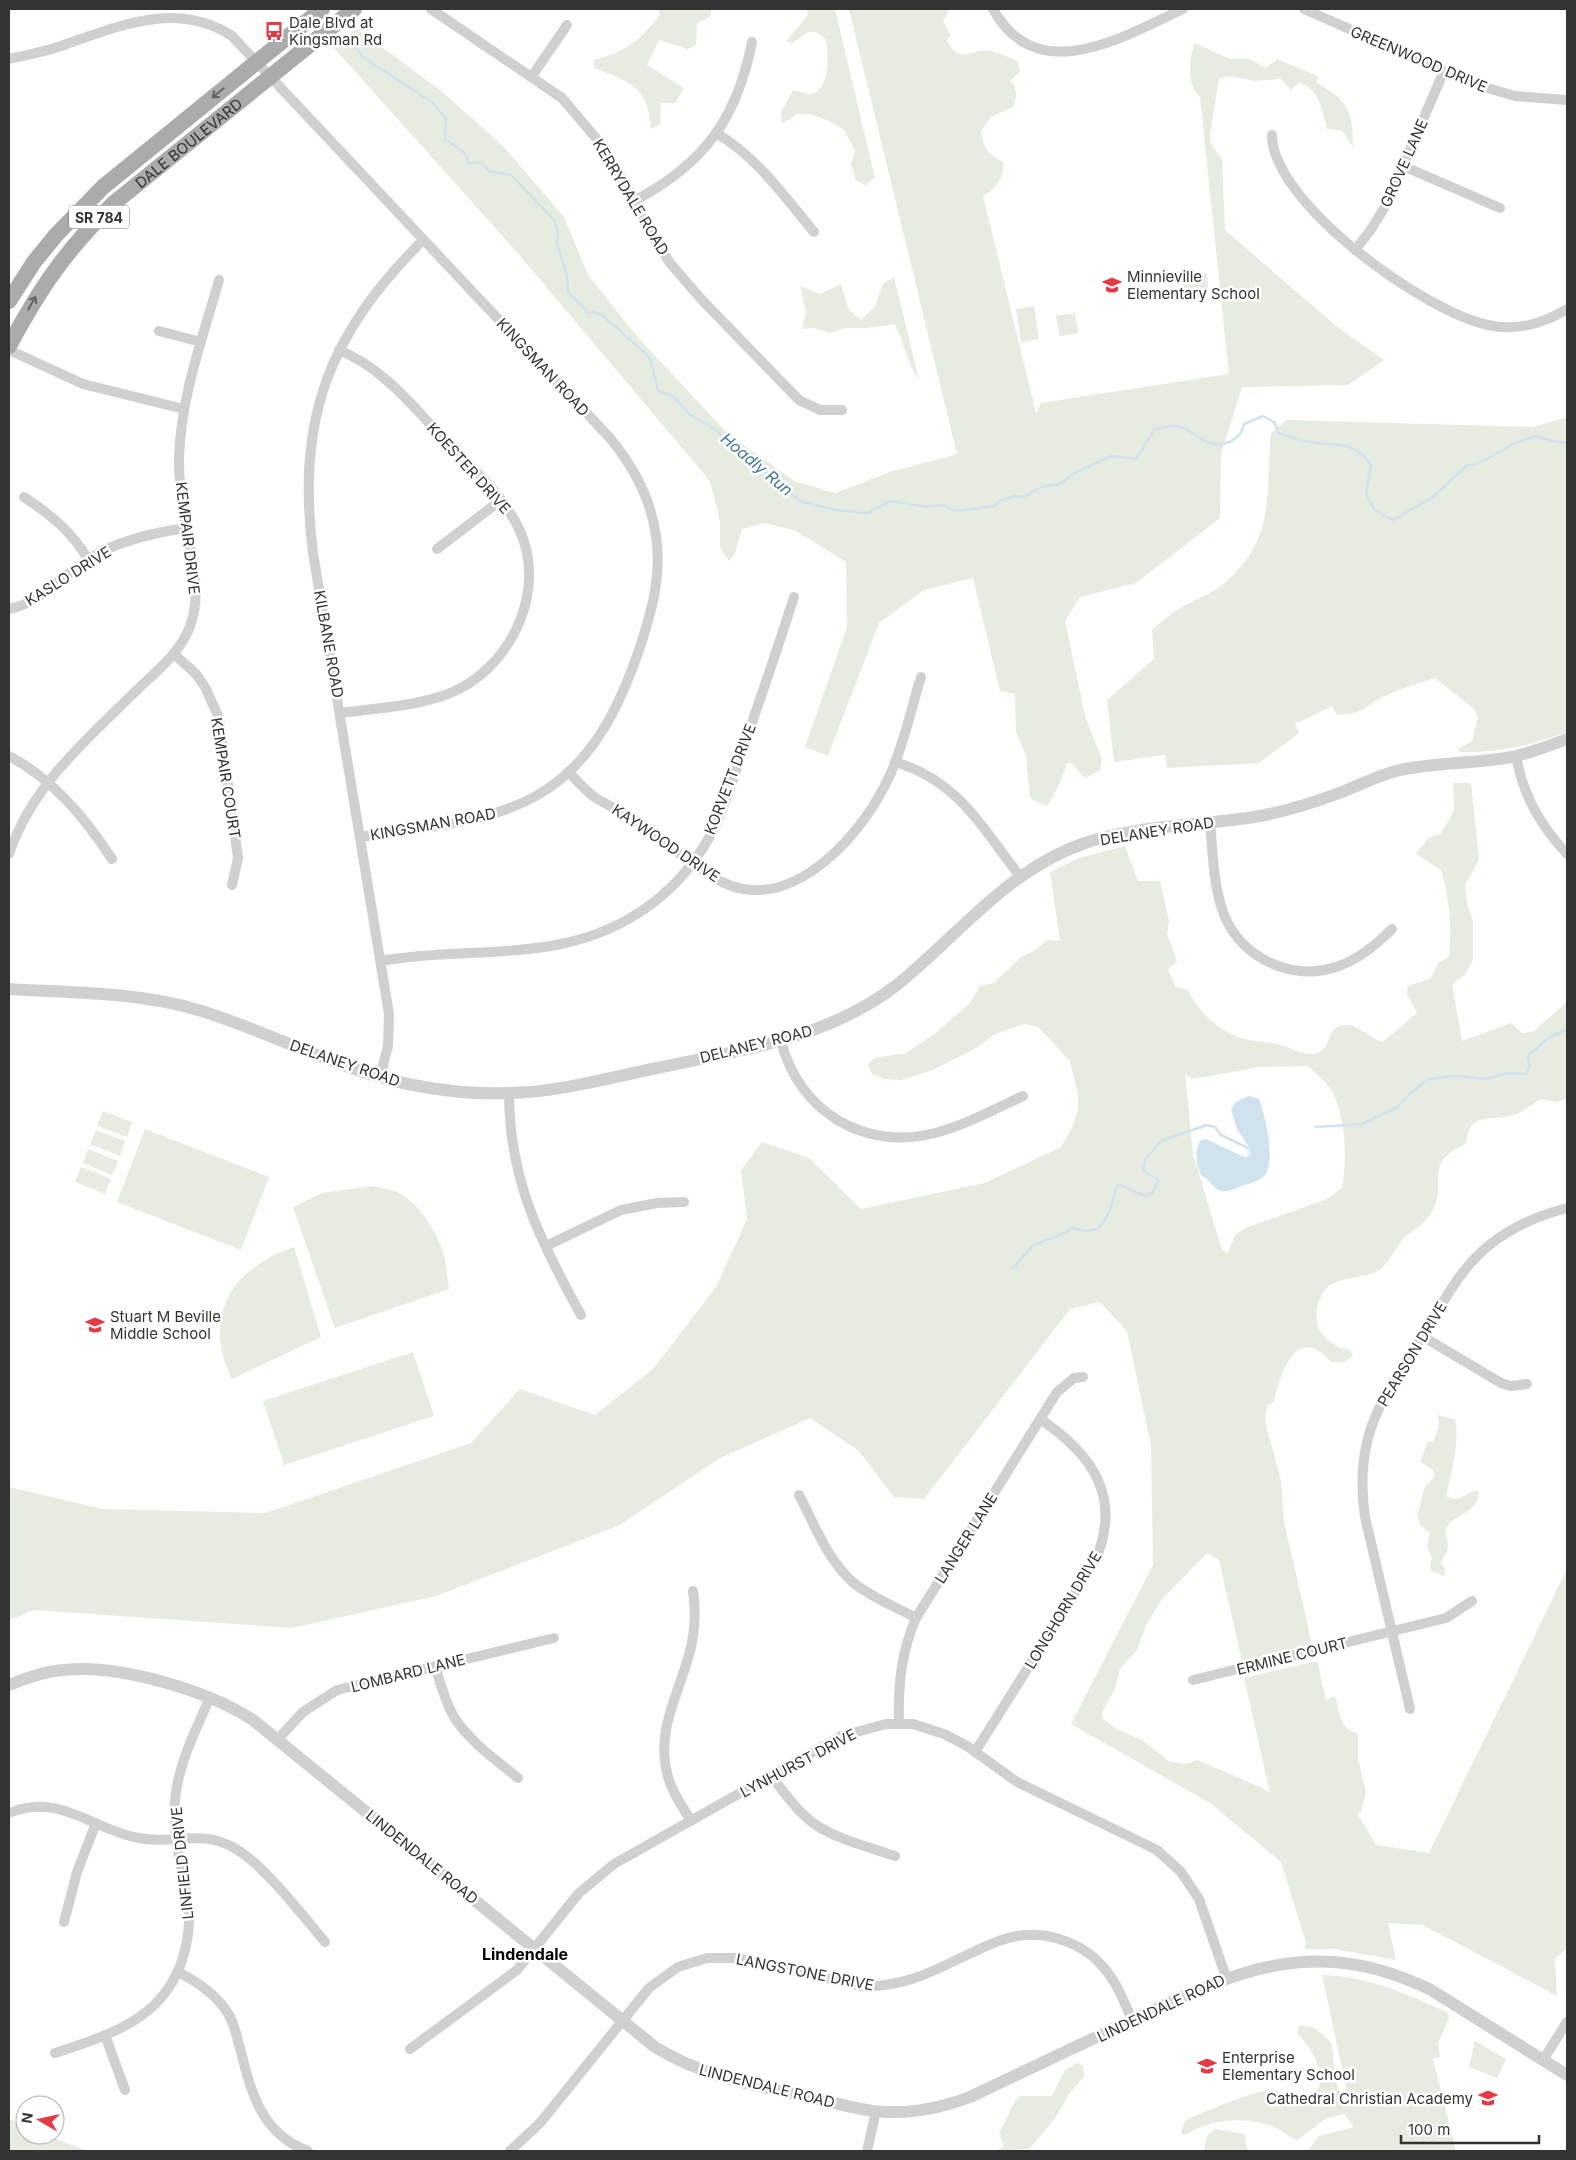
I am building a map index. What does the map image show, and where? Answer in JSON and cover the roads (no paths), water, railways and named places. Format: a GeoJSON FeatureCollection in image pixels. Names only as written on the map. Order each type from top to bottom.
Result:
{"type":"FeatureCollection","features":[{"type":"Feature","properties":{"kind":"main road","name":"DALE BOULEVARD"},"geometry":{"type":"LineString","coordinates":[[9,301],[34,262],[80,209],[110,182],[322,9]]}},
{"type":"Feature","properties":{"kind":"main road","name":"DALE BOULEVARD"},"geometry":{"type":"LineString","coordinates":[[9,348],[47,280],[93,224],[114,204],[354,9]]}},
{"type":"Feature","properties":{"kind":"street","name":"KERRYDALE ROAD"},"geometry":{"type":"LineString","coordinates":[[431,9],[562,98],[600,141],[654,238],[679,274],[786,389],[810,407],[826,411],[842,410]]}},
{"type":"Feature","properties":{"kind":"street"},"geometry":{"type":"LineString","coordinates":[[993,9],[1006,30],[1024,43],[1036,48],[1061,52],[1076,51],[1113,41],[1183,9]]}},
{"type":"Feature","properties":{"kind":"street","name":"GREENWOOD DRIVE"},"geometry":{"type":"LineString","coordinates":[[1304,9],[1474,84],[1514,96],[1567,100]]}},
{"type":"Feature","properties":{"kind":"street","name":"KINGSMAN ROAD"},"geometry":{"type":"LineString","coordinates":[[9,59],[53,48],[146,18],[172,15],[194,17],[222,28],[232,36],[610,438],[636,474],[654,520],[658,561],[656,588],[649,622],[630,677],[610,721],[584,756],[568,772],[532,798],[486,816],[360,837]]}},
{"type":"Feature","properties":{"kind":"street"},"geometry":{"type":"LineString","coordinates":[[532,76],[567,25]]}},
{"type":"Feature","properties":{"kind":"street"},"geometry":{"type":"LineString","coordinates":[[634,201],[661,186],[685,168],[716,133],[734,106],[741,88],[752,42]]}},
{"type":"Feature","properties":{"kind":"street","name":"GROVE LANE"},"geometry":{"type":"LineString","coordinates":[[1355,250],[1379,218],[1444,71]]}},
{"type":"Feature","properties":{"kind":"street"},"geometry":{"type":"LineString","coordinates":[[716,133],[746,153],[761,168],[814,232]]}},
{"type":"Feature","properties":{"kind":"street"},"geometry":{"type":"LineString","coordinates":[[1272,134],[1273,150],[1277,160],[1294,186],[1328,225],[1355,250],[1387,275],[1422,298],[1487,325],[1526,326],[1540,322],[1567,309]]}},
{"type":"Feature","properties":{"kind":"street"},"geometry":{"type":"LineString","coordinates":[[1403,166],[1500,208]]}},
{"type":"Feature","properties":{"kind":"street","name":"KILBANE ROAD"},"geometry":{"type":"LineString","coordinates":[[380,1077],[386,1059],[390,1030],[381,961],[313,553],[307,479],[313,427],[328,377],[339,350],[372,295],[423,240]]}},
{"type":"Feature","properties":{"kind":"street","name":"KEMPAIR DRIVE"},"geometry":{"type":"LineString","coordinates":[[9,854],[22,820],[48,782],[71,755],[174,654],[189,629],[196,601],[195,578],[186,528],[180,466],[184,409],[219,280]]}},
{"type":"Feature","properties":{"kind":"street"},"geometry":{"type":"LineString","coordinates":[[159,332],[201,342]]}},
{"type":"Feature","properties":{"kind":"street"},"geometry":{"type":"LineString","coordinates":[[9,348],[83,384],[184,409]]}},
{"type":"Feature","properties":{"kind":"street","name":"KOESTER DRIVE"},"geometry":{"type":"LineString","coordinates":[[339,350],[355,357],[384,376],[501,500],[520,530],[528,561],[526,599],[523,614],[508,646],[472,682],[451,693],[428,700],[340,713]]}},
{"type":"Feature","properties":{"kind":"street"},"geometry":{"type":"LineString","coordinates":[[24,498],[57,520],[69,532],[88,560]]}},
{"type":"Feature","properties":{"kind":"street"},"geometry":{"type":"LineString","coordinates":[[437,549],[501,500]]}},
{"type":"Feature","properties":{"kind":"street","name":"KASLO DRIVE"},"geometry":{"type":"LineString","coordinates":[[9,609],[28,603],[40,596],[88,560],[119,544],[141,537],[186,528]]}},
{"type":"Feature","properties":{"kind":"street","name":"KORVETT DRIVE"},"geometry":{"type":"LineString","coordinates":[[381,961],[444,952],[515,951],[586,938],[611,929],[648,908],[678,882],[694,862],[715,826],[794,597]]}},
{"type":"Feature","properties":{"kind":"street","name":"KEMPAIR COURT"},"geometry":{"type":"LineString","coordinates":[[174,654],[196,674],[205,687],[219,718],[238,858],[232,886]]}},
{"type":"Feature","properties":{"kind":"street","name":"KAYWOOD DRIVE"},"geometry":{"type":"LineString","coordinates":[[568,772],[595,797],[634,818],[717,879],[738,888],[764,890],[796,882],[828,857],[865,820],[895,762],[921,677]]}},
{"type":"Feature","properties":{"kind":"street","name":"DELANEY ROAD"},"geometry":{"type":"LineString","coordinates":[[9,989],[134,997],[181,1005],[222,1018],[348,1067],[380,1077],[437,1089],[509,1093],[570,1086],[781,1041],[835,1022],[881,996],[918,967],[998,892],[1020,876],[1059,853],[1089,842],[1125,833],[1256,817],[1307,805],[1396,771],[1516,756],[1567,739]]}},
{"type":"Feature","properties":{"kind":"street"},"geometry":{"type":"LineString","coordinates":[[9,756],[48,782],[84,820],[112,859]]}},
{"type":"Feature","properties":{"kind":"street"},"geometry":{"type":"LineString","coordinates":[[1516,756],[1523,787],[1532,808],[1552,838],[1567,854]]}},
{"type":"Feature","properties":{"kind":"street"},"geometry":{"type":"LineString","coordinates":[[895,762],[918,771],[952,792],[964,802],[1020,876]]}},
{"type":"Feature","properties":{"kind":"street"},"geometry":{"type":"LineString","coordinates":[[1210,823],[1214,868],[1225,916],[1238,938],[1258,957],[1280,967],[1293,970],[1325,970],[1351,960],[1392,929]]}},
{"type":"Feature","properties":{"kind":"street"},"geometry":{"type":"LineString","coordinates":[[781,1041],[790,1069],[808,1096],[834,1118],[865,1133],[897,1138],[936,1133],[1023,1096]]}},
{"type":"Feature","properties":{"kind":"street"},"geometry":{"type":"LineString","coordinates":[[509,1093],[510,1137],[518,1176],[546,1246],[580,1315]]}},
{"type":"Feature","properties":{"kind":"street"},"geometry":{"type":"LineString","coordinates":[[546,1246],[622,1210],[657,1203],[684,1202]]}},
{"type":"Feature","properties":{"kind":"street","name":"PEARSON DRIVE"},"geometry":{"type":"LineString","coordinates":[[1410,1709],[1365,1517],[1362,1496],[1363,1464],[1368,1438],[1379,1407],[1461,1275],[1490,1244],[1520,1225],[1567,1208]]}},
{"type":"Feature","properties":{"kind":"street"},"geometry":{"type":"LineString","coordinates":[[1422,1336],[1501,1383],[1511,1386],[1527,1384]]}},
{"type":"Feature","properties":{"kind":"street","name":"LANGER LANE"},"geometry":{"type":"LineString","coordinates":[[899,1723],[903,1656],[916,1618],[1057,1392],[1074,1378],[1083,1377]]}},
{"type":"Feature","properties":{"kind":"street","name":"LONGHORN DRIVE"},"geometry":{"type":"LineString","coordinates":[[975,1752],[1094,1561],[1103,1537],[1105,1523],[1102,1495],[1091,1466],[1067,1437],[1040,1419]]}},
{"type":"Feature","properties":{"kind":"street"},"geometry":{"type":"LineString","coordinates":[[799,1495],[828,1551],[845,1574],[866,1592],[916,1618]]}},
{"type":"Feature","properties":{"kind":"street"},"geometry":{"type":"LineString","coordinates":[[691,1821],[668,1778],[664,1746],[668,1715],[693,1640],[695,1622],[693,1591]]}},
{"type":"Feature","properties":{"kind":"street","name":"ERMINE COURT"},"geometry":{"type":"LineString","coordinates":[[1194,1680],[1446,1618],[1472,1601]]}},
{"type":"Feature","properties":{"kind":"street","name":"LOMBARD LANE"},"geometry":{"type":"LineString","coordinates":[[278,1740],[303,1712],[337,1690],[554,1638]]}},
{"type":"Feature","properties":{"kind":"street"},"geometry":{"type":"LineString","coordinates":[[435,1666],[446,1701],[460,1726],[480,1746],[518,1778]]}},
{"type":"Feature","properties":{"kind":"street","name":"LINDENDALE ROAD"},"geometry":{"type":"LineString","coordinates":[[9,1685],[46,1673],[88,1669],[120,1673],[210,1696],[236,1709],[278,1740],[622,2021],[661,2051],[703,2072],[876,2111],[912,2112],[948,2105],[970,2097],[1226,1977],[1273,1965],[1310,1962],[1346,1963],[1385,1972],[1431,1990],[1567,2075]]}},
{"type":"Feature","properties":{"kind":"street","name":"LINFIELD DRIVE"},"geometry":{"type":"LineString","coordinates":[[55,2053],[105,2036],[132,2023],[161,2000],[178,1972],[185,1950],[189,1925],[174,1802],[181,1767],[210,1696]]}},
{"type":"Feature","properties":{"kind":"street","name":"LYNHURST DRIVE"},"geometry":{"type":"LineString","coordinates":[[410,2049],[501,1983],[535,1950],[579,1893],[592,1880],[622,1859],[854,1731],[873,1726],[899,1723],[913,1724],[944,1734],[975,1752],[1017,1782],[1142,1841],[1170,1860],[1181,1872],[1199,1900],[1226,1977]]}},
{"type":"Feature","properties":{"kind":"street"},"geometry":{"type":"LineString","coordinates":[[771,1776],[801,1812],[815,1824],[838,1836],[895,1856]]}},
{"type":"Feature","properties":{"kind":"street"},"geometry":{"type":"LineString","coordinates":[[9,1814],[26,1808],[47,1807],[70,1812],[142,1839],[210,1838],[235,1848],[246,1856],[325,1942]]}},
{"type":"Feature","properties":{"kind":"street"},"geometry":{"type":"LineString","coordinates":[[64,1922],[77,1872],[96,1823]]}},
{"type":"Feature","properties":{"kind":"street","name":"LANGSTONE DRIVE"},"geometry":{"type":"LineString","coordinates":[[510,2151],[540,2123],[657,1980],[678,1967],[707,1958],[738,1958],[860,1986],[892,1986],[922,1977],[1000,1940],[1028,1935],[1060,1939],[1086,1952],[1098,1961],[1116,1984],[1132,2020]]}},
{"type":"Feature","properties":{"kind":"street"},"geometry":{"type":"LineString","coordinates":[[178,1972],[204,1987],[226,2010],[236,2031],[257,2106],[277,2133],[288,2142],[308,2151]]}},
{"type":"Feature","properties":{"kind":"street"},"geometry":{"type":"LineString","coordinates":[[1543,2060],[1567,2022]]}},
{"type":"Feature","properties":{"kind":"street"},"geometry":{"type":"LineString","coordinates":[[105,2036],[125,2090]]}},
{"type":"Feature","properties":{"kind":"street"},"geometry":{"type":"LineString","coordinates":[[867,2151],[876,2111]]}},
{"type":"Feature","properties":{"kind":"water"},"geometry":{"type":"Polygon","coordinates":[[[1249,1096],[1259,1099],[1264,1115],[1270,1149],[1268,1168],[1265,1175],[1258,1180],[1233,1190],[1222,1191],[1201,1175],[1196,1158],[1198,1145],[1200,1141],[1206,1139],[1246,1158],[1250,1154],[1249,1147],[1237,1129],[1231,1109],[1236,1102],[1249,1096]]]}},
{"type":"Feature","properties":{"kind":"waterway","name":"Hoadly Run"},"geometry":{"type":"LineString","coordinates":[[345,35],[364,58],[432,102],[446,119],[445,139],[465,153],[469,163],[482,163],[489,171],[511,175],[555,221],[558,234],[557,244],[567,276],[568,292],[589,313],[593,312],[602,315],[646,354],[651,361],[658,391],[673,396],[690,415],[712,427],[800,501],[835,510],[868,513],[890,501],[928,507],[943,505],[955,511],[995,506],[999,501],[1015,496],[1023,497],[1042,487],[1059,484],[1078,471],[1112,456],[1136,459],[1154,430],[1177,426],[1186,429],[1207,442],[1225,444],[1239,435],[1244,424],[1263,416],[1274,422],[1279,433],[1284,435],[1308,442],[1348,446],[1360,453],[1371,465],[1366,494],[1375,510],[1393,520],[1433,497],[1466,466],[1480,463],[1513,444],[1534,436],[1567,443]]}},
{"type":"Feature","properties":{"kind":"waterway"},"geometry":{"type":"LineString","coordinates":[[1316,1127],[1362,1124],[1396,1108],[1427,1080],[1456,1076],[1486,1079],[1507,1073],[1526,1074],[1530,1067],[1529,1055],[1548,1038],[1567,1029]]}},
{"type":"Feature","properties":{"kind":"waterway"},"geometry":{"type":"LineString","coordinates":[[1013,1268],[1029,1249],[1037,1244],[1072,1228],[1087,1231],[1099,1228],[1109,1213],[1117,1186],[1121,1185],[1144,1196],[1153,1192],[1159,1180],[1143,1171],[1145,1160],[1161,1141],[1207,1125],[1215,1127],[1221,1135],[1252,1150]]}},
{"type":"Feature","properties":{"kind":"place","name":"Dale Blvd at Kingsman Rd"},"geometry":{"type":"Point","coordinates":[274,31]}},
{"type":"Feature","properties":{"kind":"place","name":"Minnieville Elementary School"},"geometry":{"type":"Point","coordinates":[1112,285]}},
{"type":"Feature","properties":{"kind":"place","name":"Stuart M Beville Middle School"},"geometry":{"type":"Point","coordinates":[95,1325]}},
{"type":"Feature","properties":{"kind":"place","name":"Enterprise Elementary School"},"geometry":{"type":"Point","coordinates":[1207,2066]}},
{"type":"Feature","properties":{"kind":"place","name":"Cathedral Christian Academy"},"geometry":{"type":"Point","coordinates":[1488,2098]}},
{"type":"Feature","properties":{"kind":"district","name":"Lindendale"},"geometry":{"type":"Point","coordinates":[525,1954]}}]}
